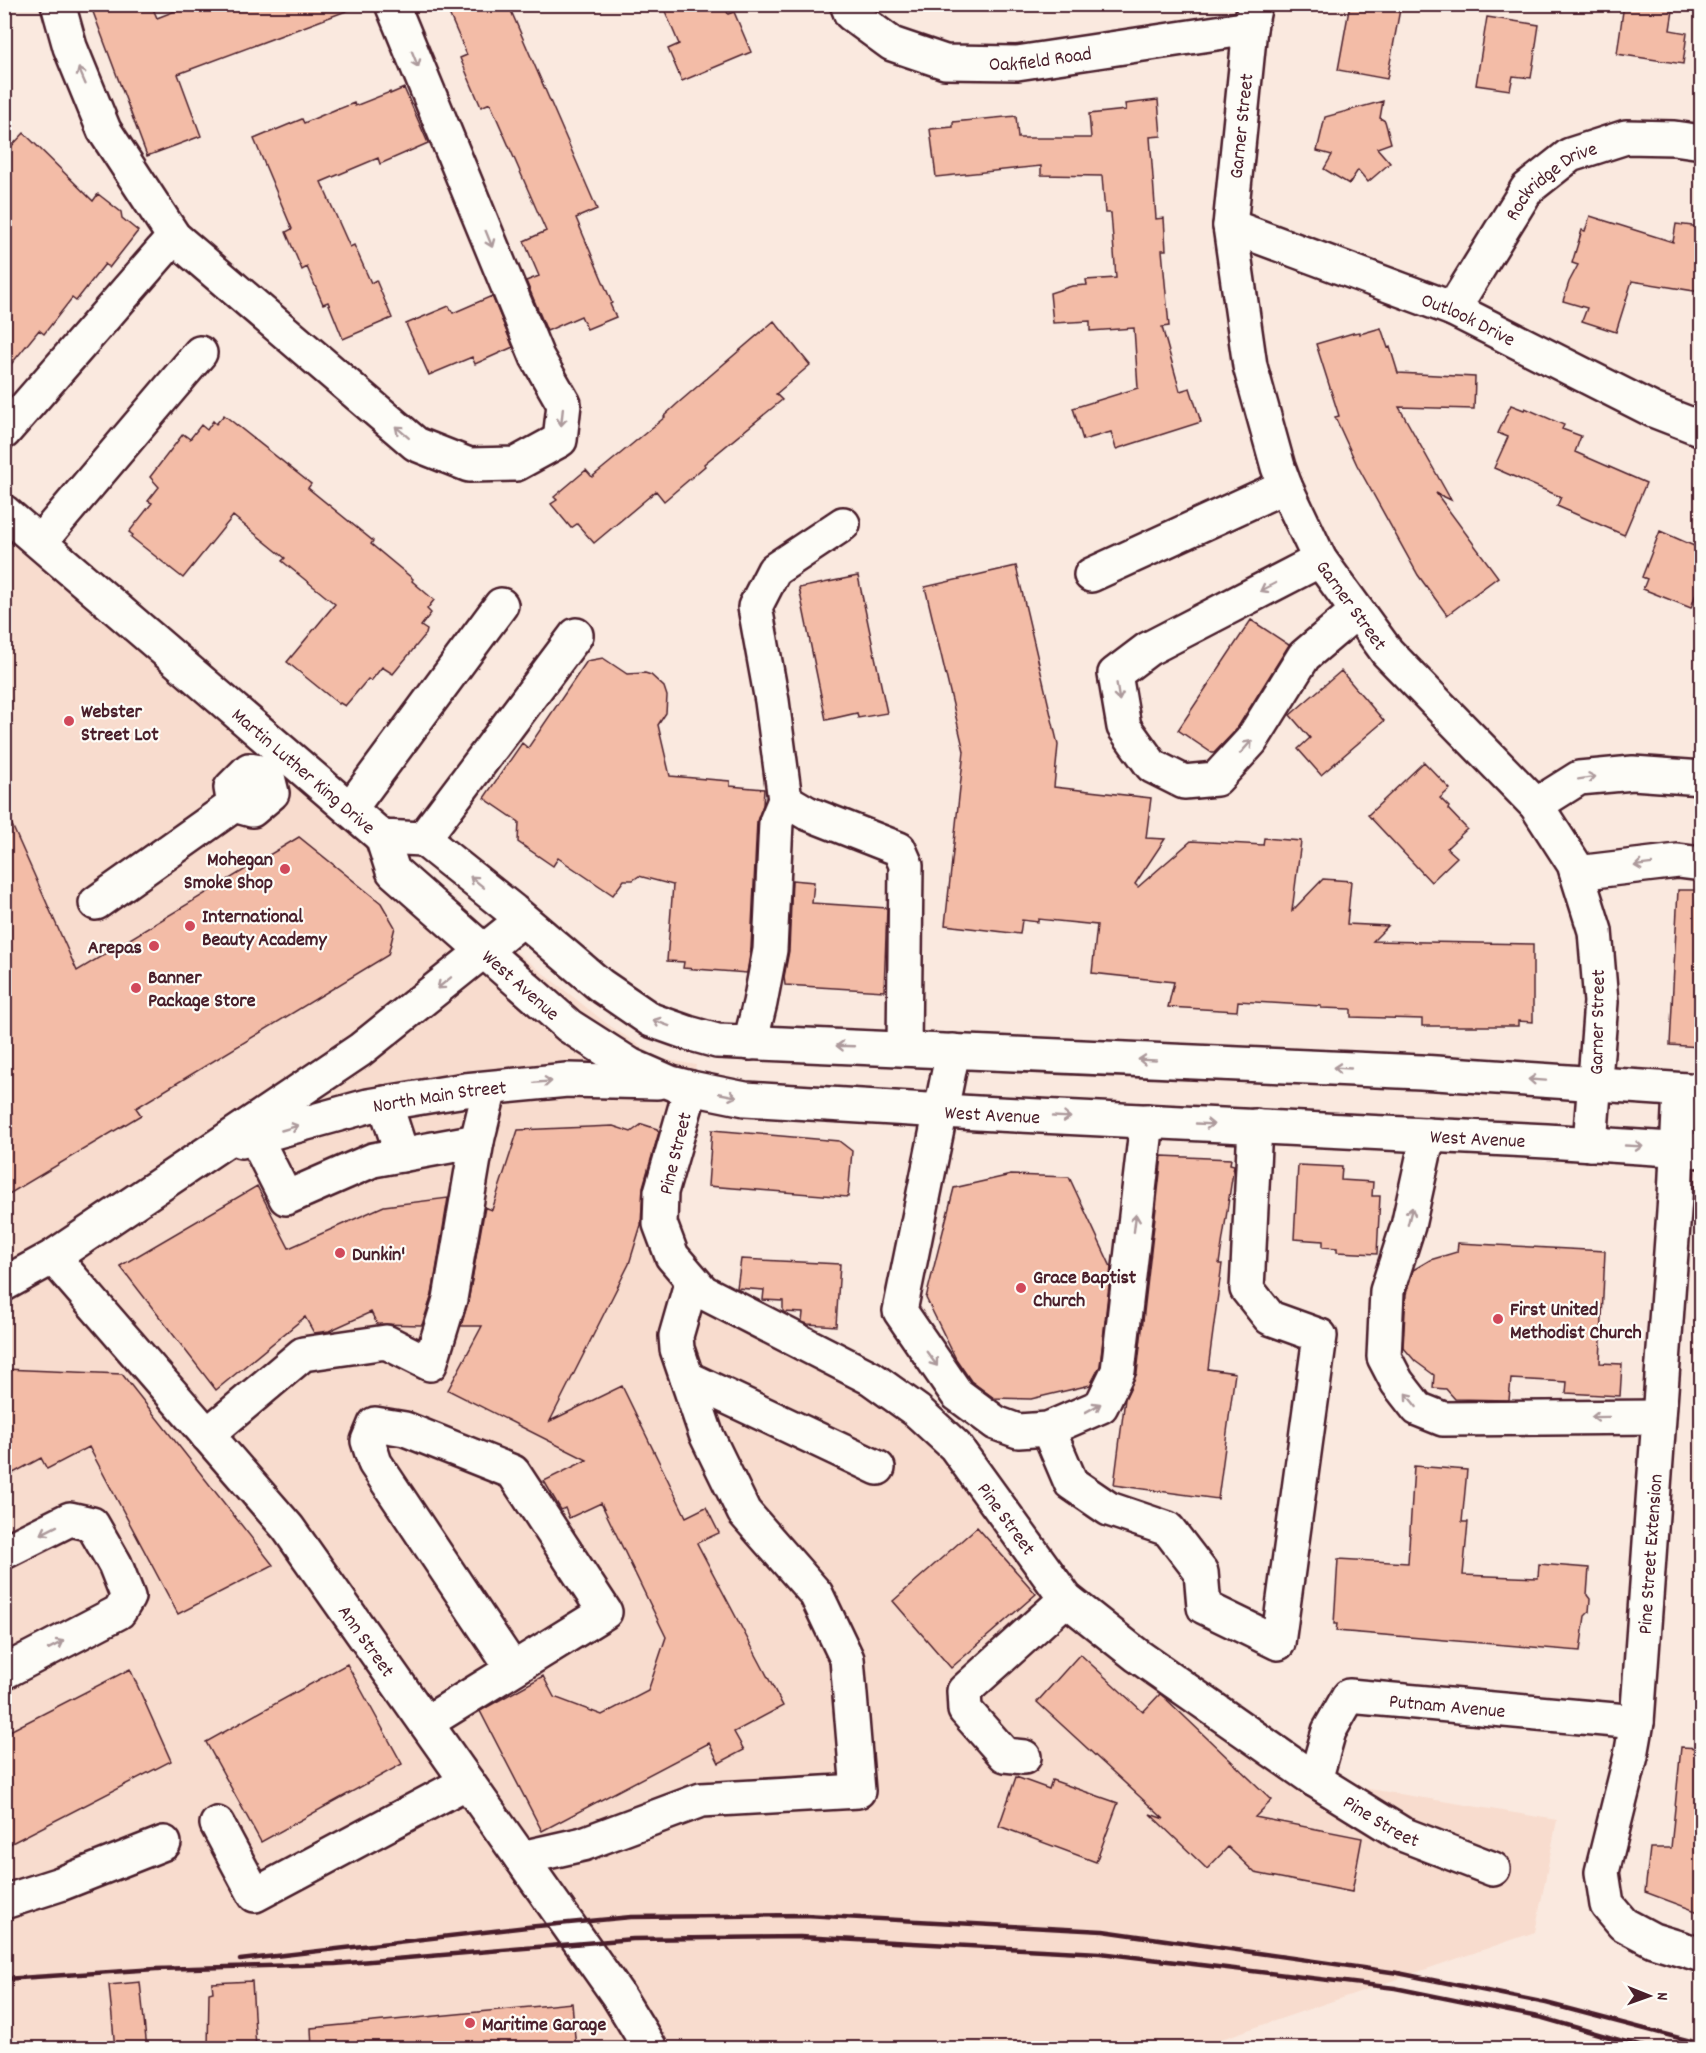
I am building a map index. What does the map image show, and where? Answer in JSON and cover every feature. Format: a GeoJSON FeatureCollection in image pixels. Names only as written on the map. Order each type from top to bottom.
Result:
{"type":"FeatureCollection","features":[{"type":"Feature","properties":{"kind":"street"},"geometry":{"type":"LineString","coordinates":[[58,4],[70,47],[104,130],[174,237],[416,444],[470,465],[516,464],[560,440],[564,404],[537,357],[392,4]]}},
{"type":"Feature","properties":{"kind":"street","name":"Oakfield Road"},"geometry":{"type":"LineString","coordinates":[[847,4],[851,14],[892,44],[945,62],[1017,63],[1252,16]]}},
{"type":"Feature","properties":{"kind":"street","name":"Garner Street"},"geometry":{"type":"LineString","coordinates":[[1252,16],[1230,226],[1251,366],[1285,486],[1320,560],[1387,652],[1536,805],[1574,864],[1595,931],[1601,1002],[1590,1144]]}},
{"type":"Feature","properties":{"kind":"street","name":"Rockridge Drive"},"geometry":{"type":"LineString","coordinates":[[1453,309],[1527,189],[1570,155],[1626,137],[1674,138],[1701,142]]}},
{"type":"Feature","properties":{"kind":"street","name":"Outlook Drive"},"geometry":{"type":"LineString","coordinates":[[1230,226],[1453,309],[1653,410],[1701,429]]}},
{"type":"Feature","properties":{"kind":"street"},"geometry":{"type":"LineString","coordinates":[[4,432],[174,237]]}},
{"type":"Feature","properties":{"kind":"street"},"geometry":{"type":"LineString","coordinates":[[40,542],[200,353]]}},
{"type":"Feature","properties":{"kind":"street"},"geometry":{"type":"LineString","coordinates":[[1091,575],[1285,486]]}},
{"type":"Feature","properties":{"kind":"street","name":"Martin Luther King Drive"},"geometry":{"type":"LineString","coordinates":[[4,512],[40,542],[276,763],[350,809],[382,837],[423,839]]}},
{"type":"Feature","properties":{"kind":"street"},"geometry":{"type":"LineString","coordinates":[[750,1043],[770,950],[776,822],[785,800],[772,700],[755,607],[774,570],[843,524]]}},
{"type":"Feature","properties":{"kind":"street"},"geometry":{"type":"LineString","coordinates":[[1320,560],[1148,648],[1115,674],[1124,727],[1129,735],[1152,766],[1184,782],[1216,779],[1251,741],[1304,656],[1357,611]]}},
{"type":"Feature","properties":{"kind":"street"},"geometry":{"type":"LineString","coordinates":[[350,809],[501,604]]}},
{"type":"Feature","properties":{"kind":"street"},"geometry":{"type":"LineString","coordinates":[[576,635],[423,839],[600,986],[651,1020],[717,1041],[1421,1072],[1691,1090]]}},
{"type":"Feature","properties":{"kind":"street"},"geometry":{"type":"LineString","coordinates":[[96,903],[234,805],[252,810],[265,800],[272,793],[276,763]]}},
{"type":"Feature","properties":{"kind":"street"},"geometry":{"type":"LineString","coordinates":[[1536,805],[1579,778],[1633,773],[1701,778]]}},
{"type":"Feature","properties":{"kind":"street"},"geometry":{"type":"LineString","coordinates":[[785,800],[807,813],[899,849],[906,866],[904,1049]]}},
{"type":"Feature","properties":{"kind":"street","name":"West Avenue"},"geometry":{"type":"LineString","coordinates":[[382,837],[393,872],[569,1026],[630,1065],[681,1085],[745,1099],[1689,1150]]}},
{"type":"Feature","properties":{"kind":"street"},"geometry":{"type":"LineString","coordinates":[[1577,873],[1678,861],[1701,864]]}},
{"type":"Feature","properties":{"kind":"street","name":"North Main Street"},"geometry":{"type":"LineString","coordinates":[[4,1284],[53,1257],[360,1050],[522,920]]}},
{"type":"Feature","properties":{"kind":"street"},"geometry":{"type":"LineString","coordinates":[[953,1051],[900,1311],[957,1394],[996,1423],[1018,1431],[1048,1429],[1101,1406],[1118,1371],[1147,1121]]}},
{"type":"Feature","properties":{"kind":"street","name":"North Main Street"},"geometry":{"type":"LineString","coordinates":[[213,1149],[368,1106],[490,1088],[567,1080],[681,1085]]}},
{"type":"Feature","properties":{"kind":"street","name":"Pine Street"},"geometry":{"type":"LineString","coordinates":[[681,1085],[661,1192],[660,1224],[672,1256],[703,1292],[871,1378],[917,1411],[955,1446],[1066,1599],[1138,1656],[1315,1780],[1402,1834],[1493,1869]]}},
{"type":"Feature","properties":{"kind":"street"},"geometry":{"type":"LineString","coordinates":[[207,1435],[303,1354],[386,1342],[430,1364],[450,1299],[477,1141],[490,1088]]}},
{"type":"Feature","properties":{"kind":"street","name":"Pine Street Extension"},"geometry":{"type":"LineString","coordinates":[[1691,1090],[1689,1150],[1658,1417],[1637,1722],[1632,1756],[1602,1872],[1607,1905],[1623,1924],[1653,1940],[1701,1955]]}},
{"type":"Feature","properties":{"kind":"street"},"geometry":{"type":"LineString","coordinates":[[385,1103],[402,1155]]}},
{"type":"Feature","properties":{"kind":"street"},"geometry":{"type":"LineString","coordinates":[[1048,1429],[1071,1483],[1109,1509],[1168,1529],[1201,1572],[1204,1607],[1278,1643],[1320,1336],[1270,1318],[1247,1289],[1255,1126]]}},
{"type":"Feature","properties":{"kind":"street"},"geometry":{"type":"LineString","coordinates":[[1428,1135],[1408,1226],[1387,1291],[1384,1321],[1384,1357],[1397,1382],[1418,1409],[1443,1419],[1658,1417]]}},
{"type":"Feature","properties":{"kind":"street"},"geometry":{"type":"LineString","coordinates":[[255,1137],[286,1197],[373,1160],[477,1141]]}},
{"type":"Feature","properties":{"kind":"street","name":"Ann Street"},"geometry":{"type":"LineString","coordinates":[[53,1257],[288,1528],[618,1994],[650,2049]]}},
{"type":"Feature","properties":{"kind":"street"},"geometry":{"type":"LineString","coordinates":[[521,1858],[584,1844],[701,1800],[858,1791],[847,1659],[816,1594],[744,1512],[706,1434],[677,1349],[676,1336],[692,1280]]}},
{"type":"Feature","properties":{"kind":"street"},"geometry":{"type":"LineString","coordinates":[[687,1378],[878,1468]]}},
{"type":"Feature","properties":{"kind":"street"},"geometry":{"type":"LineString","coordinates":[[426,1723],[605,1612],[513,1472],[405,1429],[375,1424],[368,1442],[375,1463],[512,1668]]}},
{"type":"Feature","properties":{"kind":"street"},"geometry":{"type":"LineString","coordinates":[[4,1552],[70,1519],[92,1524],[115,1564],[128,1597],[119,1612],[4,1672]]}},
{"type":"Feature","properties":{"kind":"street"},"geometry":{"type":"LineString","coordinates":[[1024,1757],[1005,1755],[965,1710],[964,1691],[1066,1599]]}},
{"type":"Feature","properties":{"kind":"street","name":"Putnam Avenue"},"geometry":{"type":"LineString","coordinates":[[1315,1780],[1329,1731],[1349,1696],[1637,1722]]}},
{"type":"Feature","properties":{"kind":"street"},"geometry":{"type":"LineString","coordinates":[[217,1824],[255,1894],[468,1782]]}},
{"type":"Feature","properties":{"kind":"street"},"geometry":{"type":"LineString","coordinates":[[4,1902],[60,1884],[164,1844]]}},
{"type":"Feature","properties":{"kind":"shaded area"},"geometry":{"type":"Polygon","coordinates":[[[4,512],[495,935],[606,1023],[658,1058],[696,1065],[661,1192],[672,1256],[917,1411],[1066,1599],[1315,1780],[1557,1820],[1535,1932],[1195,2048],[5,2048],[4,512]]]}},
{"type":"Feature","properties":{"kind":"building"},"geometry":{"type":"Polygon","coordinates":[[[90,4],[151,4],[157,18],[193,4],[357,4],[357,7],[178,74],[201,136],[147,156],[90,4]]]}},
{"type":"Feature","properties":{"kind":"building"},"geometry":{"type":"Polygon","coordinates":[[[445,4],[508,4],[597,209],[576,218],[616,317],[587,329],[581,316],[547,331],[526,281],[539,276],[524,241],[546,231],[490,103],[481,107],[460,58],[467,55],[445,4]]]}},
{"type":"Feature","properties":{"kind":"building"},"geometry":{"type":"Polygon","coordinates":[[[662,4],[724,4],[728,14],[734,12],[751,52],[682,81],[668,49],[679,44],[662,4]]]}},
{"type":"Feature","properties":{"kind":"building"},"geometry":{"type":"Polygon","coordinates":[[[1350,4],[1401,4],[1387,79],[1338,70],[1350,4]]]}},
{"type":"Feature","properties":{"kind":"building"},"geometry":{"type":"Polygon","coordinates":[[[1624,4],[1674,4],[1670,30],[1687,33],[1683,64],[1617,54],[1624,4]]]}},
{"type":"Feature","properties":{"kind":"building"},"geometry":{"type":"Polygon","coordinates":[[[1487,17],[1539,25],[1531,78],[1513,76],[1510,90],[1476,85],[1487,17]]]}},
{"type":"Feature","properties":{"kind":"building"},"geometry":{"type":"Polygon","coordinates":[[[404,88],[428,143],[380,164],[378,158],[321,182],[350,247],[354,245],[371,283],[376,280],[392,318],[343,339],[328,302],[323,304],[307,267],[302,270],[286,232],[292,229],[254,139],[302,119],[304,123],[339,108],[354,103],[355,106],[404,88]]]}},
{"type":"Feature","properties":{"kind":"building"},"geometry":{"type":"Polygon","coordinates":[[[1158,100],[1161,136],[1150,137],[1156,219],[1164,218],[1166,250],[1162,250],[1169,326],[1162,327],[1180,391],[1190,388],[1201,422],[1116,449],[1111,432],[1083,440],[1073,408],[1138,388],[1134,328],[1090,331],[1090,321],[1053,323],[1050,293],[1072,286],[1087,285],[1086,280],[1116,278],[1111,213],[1105,213],[1102,176],[1041,175],[1041,166],[936,177],[930,129],[953,127],[953,122],[1016,116],[1018,138],[1091,138],[1089,114],[1126,110],[1125,104],[1158,100]]]}},
{"type":"Feature","properties":{"kind":"building"},"geometry":{"type":"Polygon","coordinates":[[[1383,101],[1380,118],[1385,121],[1391,143],[1377,148],[1390,163],[1368,182],[1358,170],[1349,184],[1324,169],[1332,155],[1317,151],[1325,117],[1383,101]]]}},
{"type":"Feature","properties":{"kind":"building"},"geometry":{"type":"Polygon","coordinates":[[[24,133],[93,201],[98,194],[121,212],[122,218],[138,231],[109,268],[105,264],[76,301],[72,298],[44,334],[39,330],[4,373],[4,154],[24,133]]]}},
{"type":"Feature","properties":{"kind":"building"},"geometry":{"type":"Polygon","coordinates":[[[1590,216],[1673,242],[1676,224],[1701,227],[1701,292],[1632,281],[1616,332],[1582,321],[1587,308],[1563,301],[1578,265],[1572,263],[1582,230],[1585,231],[1590,216]]]}},
{"type":"Feature","properties":{"kind":"building"},"geometry":{"type":"Polygon","coordinates":[[[492,296],[513,347],[475,364],[472,357],[429,375],[406,324],[449,306],[453,313],[492,296]]]}},
{"type":"Feature","properties":{"kind":"building"},"geometry":{"type":"Polygon","coordinates":[[[774,321],[810,365],[776,394],[782,400],[704,464],[705,466],[664,501],[656,491],[594,543],[577,524],[571,528],[551,504],[557,500],[554,497],[586,470],[592,477],[665,417],[677,404],[774,321]]]}},
{"type":"Feature","properties":{"kind":"building"},"geometry":{"type":"Polygon","coordinates":[[[1381,328],[1398,373],[1475,377],[1474,409],[1399,407],[1451,500],[1436,493],[1498,577],[1447,615],[1418,575],[1357,465],[1335,417],[1339,416],[1316,344],[1353,333],[1360,332],[1360,334],[1381,328]]]}},
{"type":"Feature","properties":{"kind":"building"},"geometry":{"type":"Polygon","coordinates":[[[1511,405],[1524,410],[1525,408],[1564,425],[1562,429],[1581,436],[1575,452],[1646,483],[1624,535],[1557,506],[1561,497],[1494,468],[1508,437],[1498,433],[1511,405]]]}},
{"type":"Feature","properties":{"kind":"building"},"geometry":{"type":"Polygon","coordinates":[[[224,415],[311,484],[308,488],[373,541],[371,544],[434,600],[427,609],[431,613],[421,626],[427,630],[426,634],[393,674],[382,667],[371,681],[368,679],[345,706],[339,704],[287,662],[335,604],[282,561],[285,558],[233,516],[183,578],[131,537],[133,535],[129,532],[152,503],[148,501],[159,487],[150,477],[183,434],[190,439],[201,425],[207,430],[213,421],[216,424],[224,415]]]}},
{"type":"Feature","properties":{"kind":"building"},"geometry":{"type":"Polygon","coordinates":[[[1660,531],[1701,549],[1701,579],[1691,608],[1643,589],[1647,579],[1642,577],[1660,531]]]}},
{"type":"Feature","properties":{"kind":"building"},"geometry":{"type":"Polygon","coordinates":[[[1016,566],[1058,745],[1054,787],[1151,798],[1146,838],[1165,839],[1135,884],[1138,887],[1191,841],[1263,845],[1264,838],[1301,841],[1292,911],[1323,879],[1351,881],[1347,924],[1388,926],[1373,941],[1533,944],[1533,1022],[1518,1021],[1518,1026],[1422,1026],[1422,1019],[1351,1017],[1351,1009],[1238,1001],[1237,1011],[1168,1007],[1174,982],[1092,973],[1097,925],[1038,919],[1038,922],[1022,920],[1020,934],[945,925],[964,751],[925,587],[1016,566]]]}},
{"type":"Feature","properties":{"kind":"building"},"geometry":{"type":"Polygon","coordinates":[[[858,576],[887,713],[858,718],[857,713],[826,720],[799,588],[858,576]]]}},
{"type":"Feature","properties":{"kind":"building"},"geometry":{"type":"Polygon","coordinates":[[[1251,620],[1289,645],[1236,730],[1212,753],[1178,730],[1251,620]]]}},
{"type":"Feature","properties":{"kind":"building"},"geometry":{"type":"Polygon","coordinates":[[[603,658],[627,674],[651,675],[664,687],[667,696],[666,713],[658,725],[670,776],[730,781],[730,786],[764,789],[763,805],[757,821],[751,948],[747,973],[683,968],[684,962],[667,961],[673,885],[639,876],[633,880],[624,880],[613,895],[558,858],[553,866],[518,842],[519,822],[484,798],[522,743],[528,748],[587,661],[603,658]]]}},
{"type":"Feature","properties":{"kind":"building"},"geometry":{"type":"Polygon","coordinates":[[[1341,671],[1384,721],[1321,775],[1298,749],[1310,738],[1290,715],[1341,671]]]}},
{"type":"Feature","properties":{"kind":"building"},"geometry":{"type":"Polygon","coordinates":[[[1424,762],[1450,789],[1440,798],[1467,829],[1447,848],[1457,857],[1431,882],[1368,815],[1424,762]]]}},
{"type":"Feature","properties":{"kind":"building"},"geometry":{"type":"Polygon","coordinates":[[[4,807],[77,971],[299,837],[381,903],[395,927],[388,955],[136,1108],[141,1115],[4,1197],[4,807]]]}},
{"type":"Feature","properties":{"kind":"building"},"geometry":{"type":"Polygon","coordinates":[[[792,880],[814,882],[812,903],[887,908],[884,991],[785,985],[792,880]]]}},
{"type":"Feature","properties":{"kind":"building"},"geometry":{"type":"Polygon","coordinates":[[[1678,890],[1701,890],[1701,1047],[1670,1045],[1678,890]]]}},
{"type":"Feature","properties":{"kind":"building"},"geometry":{"type":"Polygon","coordinates":[[[642,1124],[657,1129],[659,1132],[643,1187],[641,1225],[629,1264],[550,1421],[622,1386],[686,1517],[706,1507],[719,1533],[697,1543],[783,1706],[734,1732],[744,1750],[719,1763],[709,1743],[542,1831],[480,1711],[543,1676],[554,1697],[602,1715],[648,1691],[666,1637],[601,1503],[569,1518],[565,1508],[561,1510],[544,1481],[587,1460],[448,1390],[482,1326],[461,1326],[468,1302],[485,1207],[492,1210],[518,1130],[613,1126],[631,1132],[642,1124]]]}},
{"type":"Feature","properties":{"kind":"building"},"geometry":{"type":"Polygon","coordinates":[[[712,1130],[839,1141],[852,1151],[848,1197],[708,1186],[712,1130]]]}},
{"type":"Feature","properties":{"kind":"building"},"geometry":{"type":"Polygon","coordinates":[[[1162,1156],[1231,1159],[1230,1164],[1234,1165],[1219,1264],[1222,1264],[1208,1369],[1235,1373],[1218,1499],[1114,1485],[1125,1399],[1137,1373],[1162,1156]]]}},
{"type":"Feature","properties":{"kind":"building"},"geometry":{"type":"Polygon","coordinates":[[[1298,1165],[1342,1167],[1341,1180],[1373,1182],[1372,1196],[1380,1196],[1377,1254],[1337,1252],[1337,1248],[1323,1247],[1323,1241],[1294,1239],[1298,1165]]]}},
{"type":"Feature","properties":{"kind":"building","name":"Grace Baptist Church"},"geometry":{"type":"Polygon","coordinates":[[[1011,1175],[1069,1177],[1111,1267],[1100,1366],[1090,1385],[1031,1399],[994,1398],[971,1381],[956,1359],[926,1298],[954,1188],[1011,1175]]]}},
{"type":"Feature","properties":{"kind":"building"},"geometry":{"type":"Polygon","coordinates":[[[257,1186],[289,1248],[384,1206],[448,1198],[432,1295],[422,1325],[377,1324],[371,1312],[329,1331],[314,1333],[305,1317],[216,1390],[120,1266],[257,1186]]]}},
{"type":"Feature","properties":{"kind":"building","name":"First United Methodist Church"},"geometry":{"type":"Polygon","coordinates":[[[1458,1243],[1605,1251],[1600,1363],[1622,1364],[1620,1396],[1566,1393],[1567,1382],[1511,1379],[1509,1400],[1455,1399],[1446,1389],[1433,1388],[1434,1375],[1415,1361],[1403,1347],[1406,1294],[1413,1270],[1430,1260],[1457,1252],[1458,1243]]]}},
{"type":"Feature","properties":{"kind":"building"},"geometry":{"type":"Polygon","coordinates":[[[741,1259],[840,1264],[836,1326],[802,1322],[803,1313],[783,1312],[783,1301],[763,1300],[764,1290],[737,1288],[741,1259]]]}},
{"type":"Feature","properties":{"kind":"building"},"geometry":{"type":"Polygon","coordinates":[[[4,1369],[122,1374],[273,1565],[178,1614],[89,1447],[47,1469],[41,1458],[4,1478],[4,1369]]]}},
{"type":"Feature","properties":{"kind":"building"},"geometry":{"type":"Polygon","coordinates":[[[1414,1466],[1467,1470],[1462,1522],[1468,1522],[1463,1575],[1538,1578],[1539,1564],[1589,1568],[1587,1595],[1590,1599],[1589,1612],[1585,1616],[1580,1651],[1336,1631],[1337,1624],[1334,1624],[1338,1559],[1408,1563],[1414,1466]]]}},
{"type":"Feature","properties":{"kind":"building"},"geometry":{"type":"Polygon","coordinates":[[[977,1527],[1036,1594],[951,1668],[893,1601],[977,1527]]]}},
{"type":"Feature","properties":{"kind":"building"},"geometry":{"type":"Polygon","coordinates":[[[1080,1654],[1143,1712],[1160,1694],[1165,1698],[1272,1800],[1255,1817],[1362,1838],[1352,1892],[1255,1873],[1228,1847],[1207,1869],[1150,1814],[1164,1819],[1037,1702],[1080,1654]]]}},
{"type":"Feature","properties":{"kind":"building"},"geometry":{"type":"Polygon","coordinates":[[[347,1664],[402,1764],[261,1842],[206,1742],[347,1664]]]}},
{"type":"Feature","properties":{"kind":"building"},"geometry":{"type":"Polygon","coordinates":[[[130,1669],[171,1761],[4,1847],[4,1734],[130,1669]]]}},
{"type":"Feature","properties":{"kind":"building"},"geometry":{"type":"Polygon","coordinates":[[[1681,1747],[1701,1748],[1701,1913],[1645,1892],[1650,1848],[1671,1848],[1681,1747]]]}},
{"type":"Feature","properties":{"kind":"building"},"geometry":{"type":"Polygon","coordinates":[[[1016,1777],[1049,1789],[1052,1780],[1118,1803],[1096,1862],[999,1826],[1016,1777]]]}},
{"type":"Feature","properties":{"kind":"building"},"geometry":{"type":"Polygon","coordinates":[[[252,1981],[256,2049],[208,2049],[209,1993],[213,1992],[212,1983],[252,1981]]]}},
{"type":"Feature","properties":{"kind":"building"},"geometry":{"type":"Polygon","coordinates":[[[140,1982],[147,2049],[115,2049],[109,1985],[140,1982]]]}},
{"type":"Feature","properties":{"kind":"building","name":"Maritime Garage"},"geometry":{"type":"Polygon","coordinates":[[[572,2003],[576,2049],[312,2049],[311,2028],[572,2003]]]}},
{"type":"Feature","properties":{"kind":"railway"},"geometry":{"type":"LineString","coordinates":[[240,1960],[631,1917],[805,1915],[1103,1931],[1398,1973],[1546,2003],[1702,2044]]}},
{"type":"Feature","properties":{"kind":"railway"},"geometry":{"type":"LineString","coordinates":[[4,1979],[156,1969],[335,1964],[633,1939],[800,1937],[1100,1953],[1395,1988],[1543,2018],[1647,2048]]}},
{"type":"Feature","properties":{"kind":"place","name":"Webster Street Lot"},"geometry":{"type":"Point","coordinates":[69,721]}},
{"type":"Feature","properties":{"kind":"place","name":"Mohegan Smoke Shop"},"geometry":{"type":"Point","coordinates":[285,869]}},
{"type":"Feature","properties":{"kind":"place","name":"International Beauty Academy"},"geometry":{"type":"Point","coordinates":[190,926]}},
{"type":"Feature","properties":{"kind":"place","name":"Arepas"},"geometry":{"type":"Point","coordinates":[154,946]}},
{"type":"Feature","properties":{"kind":"place","name":"Banner Package Store"},"geometry":{"type":"Point","coordinates":[136,988]}},
{"type":"Feature","properties":{"kind":"place","name":"Dunkin'"},"geometry":{"type":"Point","coordinates":[340,1253]}},
{"type":"Feature","properties":{"kind":"place","name":"Grace Baptist Church"},"geometry":{"type":"Point","coordinates":[1021,1288]}},
{"type":"Feature","properties":{"kind":"place","name":"First United Methodist Church"},"geometry":{"type":"Point","coordinates":[1498,1319]}},
{"type":"Feature","properties":{"kind":"place","name":"Maritime Garage"},"geometry":{"type":"Point","coordinates":[470,2023]}}]}
